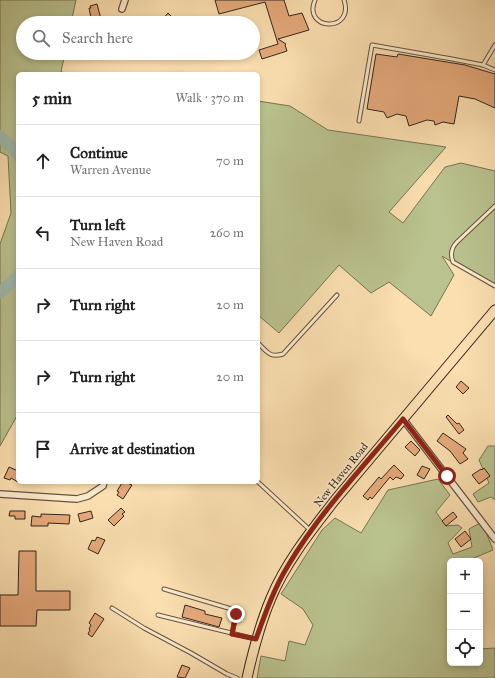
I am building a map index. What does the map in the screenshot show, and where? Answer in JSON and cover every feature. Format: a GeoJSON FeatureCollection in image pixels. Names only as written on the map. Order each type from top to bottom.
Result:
{"type":"FeatureCollection","features":[{"type":"Feature","properties":{"kind":"main road","name":"New Haven Road"},"geometry":{"type":"LineString","coordinates":[[247,678],[256,639],[272,597],[288,564],[311,531],[495,310]]}},
{"type":"Feature","properties":{"kind":"street"},"geometry":{"type":"LineString","coordinates":[[122,9],[125,0]]}},
{"type":"Feature","properties":{"kind":"street"},"geometry":{"type":"LineString","coordinates":[[403,419],[495,539]]}},
{"type":"Feature","properties":{"kind":"street"},"geometry":{"type":"LineString","coordinates":[[0,494],[76,499],[88,496],[103,486],[104,484]]}},
{"type":"Feature","properties":{"kind":"lane"},"geometry":{"type":"LineString","coordinates":[[314,0],[312,7],[315,17],[324,24],[335,24],[343,17],[346,6],[344,0]]}},
{"type":"Feature","properties":{"kind":"lane"},"geometry":{"type":"LineString","coordinates":[[359,121],[372,45],[483,65],[495,70]]}},
{"type":"Feature","properties":{"kind":"lane"},"geometry":{"type":"LineString","coordinates":[[483,65],[495,45]]}},
{"type":"Feature","properties":{"kind":"lane"},"geometry":{"type":"LineString","coordinates":[[495,206],[453,246],[451,253],[453,262],[495,286]]}},
{"type":"Feature","properties":{"kind":"lane"},"geometry":{"type":"LineString","coordinates":[[260,346],[270,355],[276,356],[283,354],[337,295]]}},
{"type":"Feature","properties":{"kind":"lane"},"geometry":{"type":"LineString","coordinates":[[260,484],[311,531]]}},
{"type":"Feature","properties":{"kind":"lane"},"geometry":{"type":"LineString","coordinates":[[164,589],[235,610],[236,614],[232,634]]}},
{"type":"Feature","properties":{"kind":"lane"},"geometry":{"type":"LineString","coordinates":[[112,608],[144,628],[227,674],[237,678]]}},
{"type":"Feature","properties":{"kind":"lane"},"geometry":{"type":"LineString","coordinates":[[158,615],[256,639]]}},
{"type":"Feature","properties":{"kind":"green space"},"geometry":{"type":"Polygon","coordinates":[[[0,0],[76,0],[73,16],[16,16],[16,60],[64,60],[61,72],[16,72],[16,418],[0,446],[0,244],[11,213],[8,156],[0,152],[0,0]]]}},
{"type":"Feature","properties":{"kind":"green space"},"geometry":{"type":"Polygon","coordinates":[[[260,101],[290,106],[328,130],[446,147],[389,212],[403,223],[445,167],[461,163],[495,171],[494,288],[442,256],[454,275],[431,316],[389,282],[371,293],[339,265],[279,333],[260,317],[260,101]]]}},
{"type":"Feature","properties":{"kind":"green space"},"geometry":{"type":"Polygon","coordinates":[[[488,446],[495,446],[495,500],[491,497],[478,502],[473,494],[489,483],[479,460],[488,446]]]}},
{"type":"Feature","properties":{"kind":"green space"},"geometry":{"type":"Polygon","coordinates":[[[438,479],[450,495],[436,512],[446,526],[458,525],[462,528],[448,543],[453,554],[472,547],[469,529],[482,522],[493,550],[474,558],[447,558],[447,666],[483,666],[483,649],[495,648],[495,678],[257,678],[261,656],[285,661],[289,641],[305,645],[313,625],[303,609],[281,594],[322,530],[335,518],[361,533],[388,490],[438,479]]]}},
{"type":"Feature","properties":{"kind":"building"},"geometry":{"type":"Polygon","coordinates":[[[215,0],[284,0],[289,16],[302,13],[309,30],[278,39],[286,44],[287,51],[262,59],[260,50],[278,44],[265,2],[219,14],[215,0]]]}},
{"type":"Feature","properties":{"kind":"building"},"geometry":{"type":"Polygon","coordinates":[[[97,4],[100,16],[91,16],[90,6],[97,4]]]}},
{"type":"Feature","properties":{"kind":"building"},"geometry":{"type":"Polygon","coordinates":[[[376,54],[397,57],[398,54],[465,65],[495,74],[495,108],[475,99],[459,96],[454,124],[443,122],[435,125],[434,121],[427,120],[409,126],[406,116],[397,114],[387,118],[384,112],[367,109],[376,54]]]}},
{"type":"Feature","properties":{"kind":"building"},"geometry":{"type":"Polygon","coordinates":[[[461,381],[469,388],[463,394],[456,387],[461,381]]]}},
{"type":"Feature","properties":{"kind":"building"},"geometry":{"type":"Polygon","coordinates":[[[448,415],[457,424],[459,423],[464,430],[459,434],[446,417],[448,415]]]}},
{"type":"Feature","properties":{"kind":"building"},"geometry":{"type":"Polygon","coordinates":[[[443,433],[466,449],[463,453],[468,459],[460,464],[450,451],[437,441],[443,433]]]}},
{"type":"Feature","properties":{"kind":"building"},"geometry":{"type":"Polygon","coordinates":[[[411,441],[420,450],[415,456],[405,447],[411,441]]]}},
{"type":"Feature","properties":{"kind":"building"},"geometry":{"type":"Polygon","coordinates":[[[394,465],[404,475],[401,479],[396,477],[393,480],[390,477],[372,499],[370,497],[368,500],[363,496],[379,477],[381,479],[394,465]]]}},
{"type":"Feature","properties":{"kind":"building"},"geometry":{"type":"Polygon","coordinates":[[[422,466],[430,469],[424,479],[417,475],[422,466]]]}},
{"type":"Feature","properties":{"kind":"building"},"geometry":{"type":"Polygon","coordinates":[[[9,467],[16,470],[16,481],[11,478],[10,480],[4,478],[9,467]]]}},
{"type":"Feature","properties":{"kind":"building"},"geometry":{"type":"Polygon","coordinates":[[[484,468],[490,476],[479,484],[472,475],[484,468]]]}},
{"type":"Feature","properties":{"kind":"building"},"geometry":{"type":"Polygon","coordinates":[[[121,484],[132,485],[123,499],[117,495],[119,492],[117,491],[121,484]]]}},
{"type":"Feature","properties":{"kind":"building"},"geometry":{"type":"Polygon","coordinates":[[[121,508],[125,512],[122,514],[124,516],[114,526],[108,520],[121,508]]]}},
{"type":"Feature","properties":{"kind":"building"},"geometry":{"type":"Polygon","coordinates":[[[10,511],[25,511],[25,519],[15,519],[15,516],[9,516],[10,511]]]}},
{"type":"Feature","properties":{"kind":"building"},"geometry":{"type":"Polygon","coordinates":[[[91,511],[93,518],[80,522],[78,514],[91,511]]]}},
{"type":"Feature","properties":{"kind":"building"},"geometry":{"type":"Polygon","coordinates":[[[453,512],[457,517],[446,526],[442,521],[453,512]]]}},
{"type":"Feature","properties":{"kind":"building"},"geometry":{"type":"Polygon","coordinates":[[[41,514],[70,515],[69,524],[48,523],[48,526],[31,526],[32,516],[41,517],[41,514]]]}},
{"type":"Feature","properties":{"kind":"building"},"geometry":{"type":"Polygon","coordinates":[[[465,531],[471,539],[461,547],[455,539],[465,531]]]}},
{"type":"Feature","properties":{"kind":"building"},"geometry":{"type":"Polygon","coordinates":[[[97,537],[105,540],[98,554],[88,549],[92,540],[95,541],[97,537]]]}},
{"type":"Feature","properties":{"kind":"building"},"geometry":{"type":"Polygon","coordinates":[[[19,551],[36,551],[36,591],[70,591],[70,610],[37,610],[36,626],[0,626],[0,595],[18,595],[19,551]]]}},
{"type":"Feature","properties":{"kind":"building"},"geometry":{"type":"Polygon","coordinates":[[[185,605],[205,611],[205,614],[222,618],[219,627],[182,617],[185,605]]]}},
{"type":"Feature","properties":{"kind":"building"},"geometry":{"type":"Polygon","coordinates":[[[95,613],[104,619],[92,637],[88,634],[91,625],[89,623],[95,613]]]}},
{"type":"Feature","properties":{"kind":"building"},"geometry":{"type":"Polygon","coordinates":[[[182,665],[190,668],[185,678],[177,677],[182,665]]]}},
{"type":"Feature","properties":{"kind":"waterway"},"geometry":{"type":"LineString","coordinates":[[0,136],[16,153]]}},
{"type":"Feature","properties":{"kind":"waterway"},"geometry":{"type":"LineString","coordinates":[[0,293],[16,278]]}},
{"type":"Feature","properties":{"kind":"route"},"geometry":{"type":"LineString","coordinates":[[236,614],[232,634],[256,639],[272,597],[288,564],[335,500],[403,419],[447,476]]}}]}
